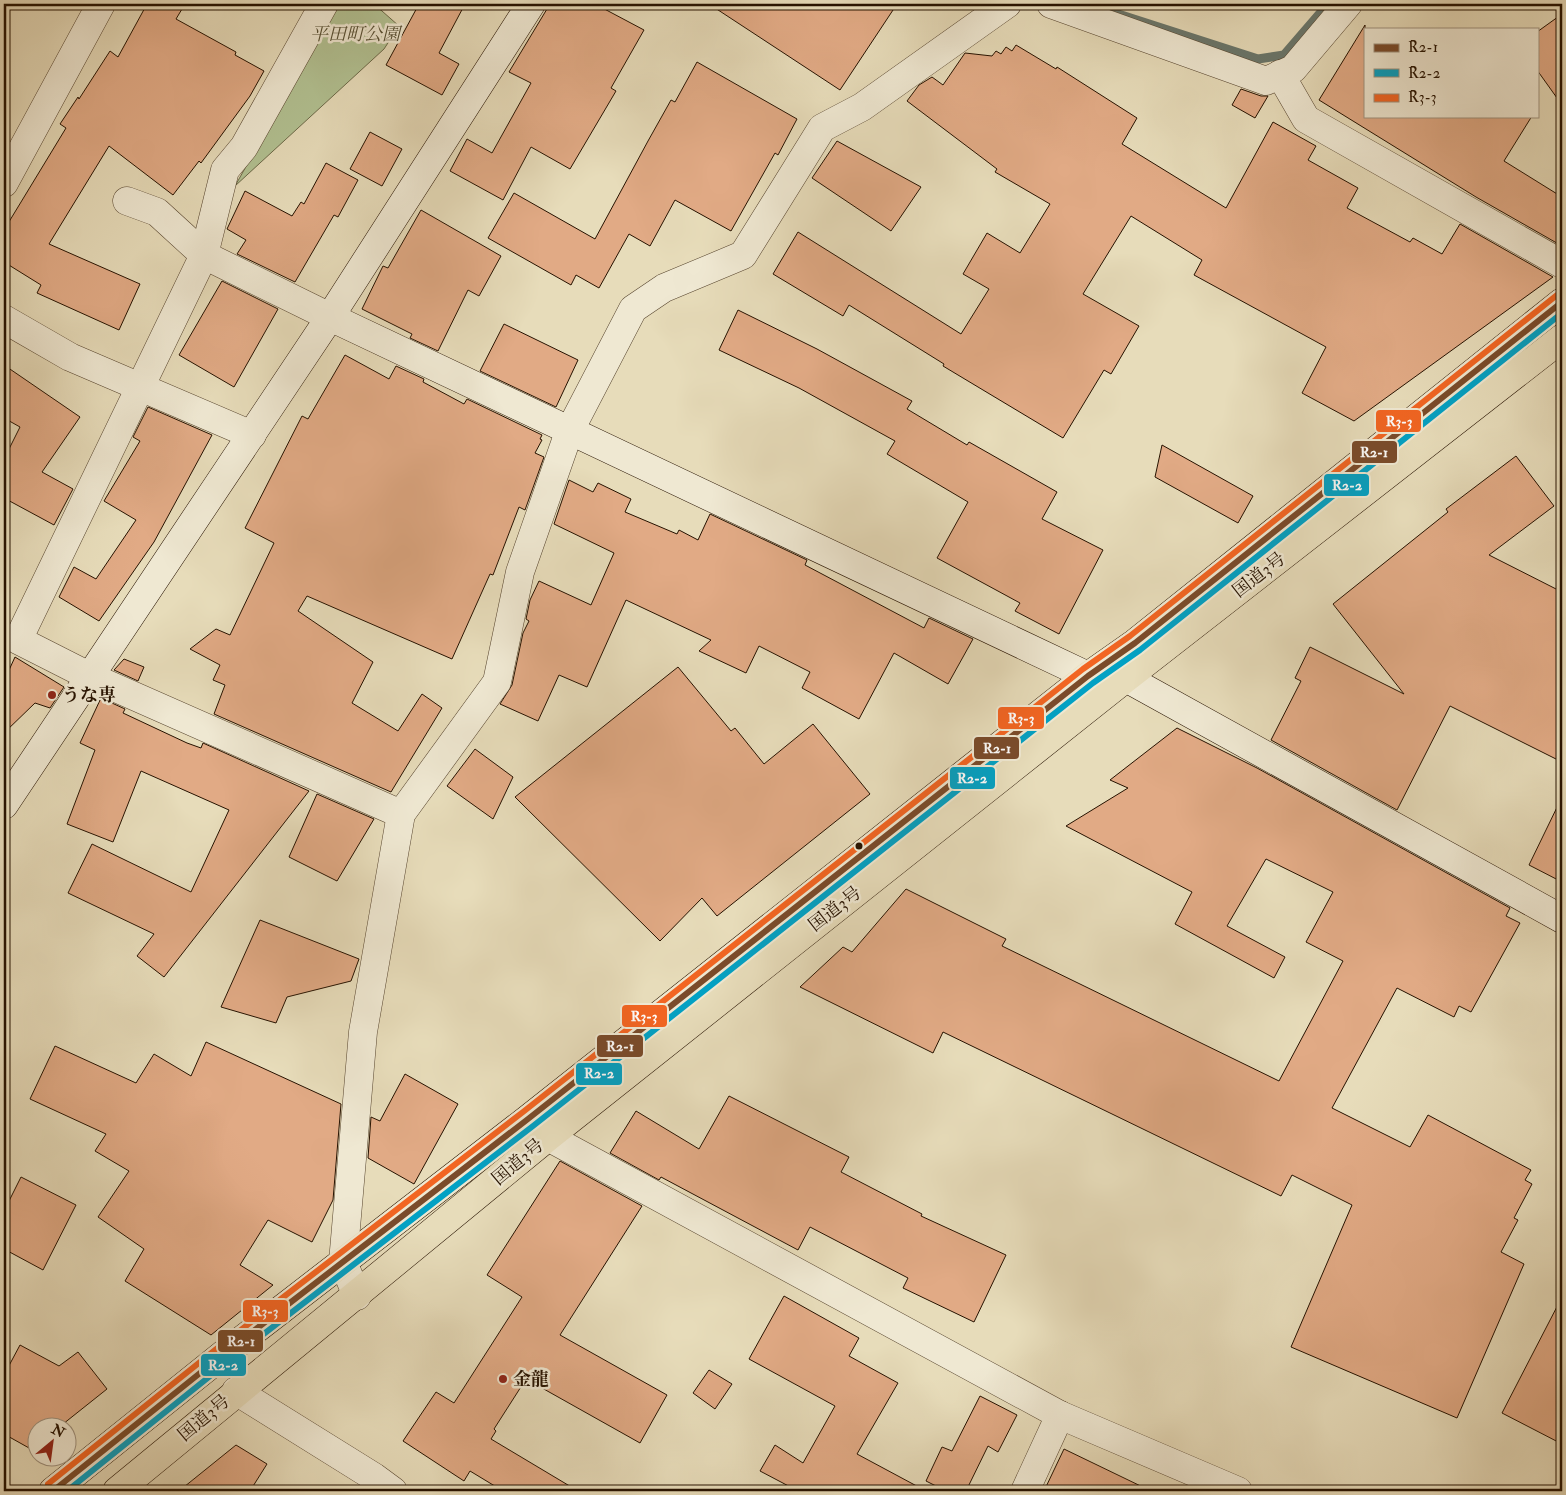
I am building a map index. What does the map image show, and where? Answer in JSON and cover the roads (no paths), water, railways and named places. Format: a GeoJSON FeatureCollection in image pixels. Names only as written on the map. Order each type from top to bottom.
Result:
{"type":"FeatureCollection","features":[{"type":"Feature","properties":{"kind":"highway","name":"国道3号"},"geometry":{"type":"LineString","coordinates":[[53,1491],[224,1353],[528,1119],[1088,676],[1135,643],[1562,302]]}},
{"type":"Feature","properties":{"kind":"highway","name":"国道3号"},"geometry":{"type":"LineString","coordinates":[[117,1491],[236,1391],[357,1296],[548,1137],[1126,678],[1562,338]]}},
{"type":"Feature","properties":{"kind":"street"},"geometry":{"type":"LineString","coordinates":[[4,184],[101,4]]}},
{"type":"Feature","properties":{"kind":"street"},"geometry":{"type":"LineString","coordinates":[[324,4],[244,147],[225,170],[204,255],[18,640],[91,677],[401,814]]}},
{"type":"Feature","properties":{"kind":"street"},"geometry":{"type":"LineString","coordinates":[[4,805],[330,317],[531,4]]}},
{"type":"Feature","properties":{"kind":"street"},"geometry":{"type":"LineString","coordinates":[[357,1296],[343,1262],[363,1032],[401,814],[497,682],[520,572],[569,432],[633,309],[664,288],[743,255],[822,128],[862,108],[1007,4]]}},
{"type":"Feature","properties":{"kind":"street"},"geometry":{"type":"LineString","coordinates":[[1051,4],[1266,81],[1293,69],[1348,4]]}},
{"type":"Feature","properties":{"kind":"street"},"geometry":{"type":"LineString","coordinates":[[1280,74],[1306,119],[1562,264]]}},
{"type":"Feature","properties":{"kind":"street"},"geometry":{"type":"LineString","coordinates":[[126,201],[157,212],[204,255],[569,432],[1088,676],[1126,678],[1562,919]]}},
{"type":"Feature","properties":{"kind":"street"},"geometry":{"type":"LineString","coordinates":[[4,320],[70,357],[252,435]]}},
{"type":"Feature","properties":{"kind":"street"},"geometry":{"type":"LineString","coordinates":[[548,1137],[1060,1415],[1238,1491]]}},
{"type":"Feature","properties":{"kind":"street"},"geometry":{"type":"LineString","coordinates":[[236,1391],[374,1477],[393,1491]]}},
{"type":"Feature","properties":{"kind":"street"},"geometry":{"type":"LineString","coordinates":[[1025,1491],[1060,1415]]}},
{"type":"Feature","properties":{"kind":"waterway"},"geometry":{"type":"LineString","coordinates":[[1112,12],[1258,59],[1284,55],[1328,4]]}},
{"type":"Feature","properties":{"kind":"place","name":"うな専"},"geometry":{"type":"Point","coordinates":[52,695]}},
{"type":"Feature","properties":{"kind":"place","name":"金龍"},"geometry":{"type":"Point","coordinates":[503,1379]}},
{"type":"Feature","properties":{"kind":"park label","name":"平田町公園"},"geometry":{"type":"Point","coordinates":[355,34]}}]}
